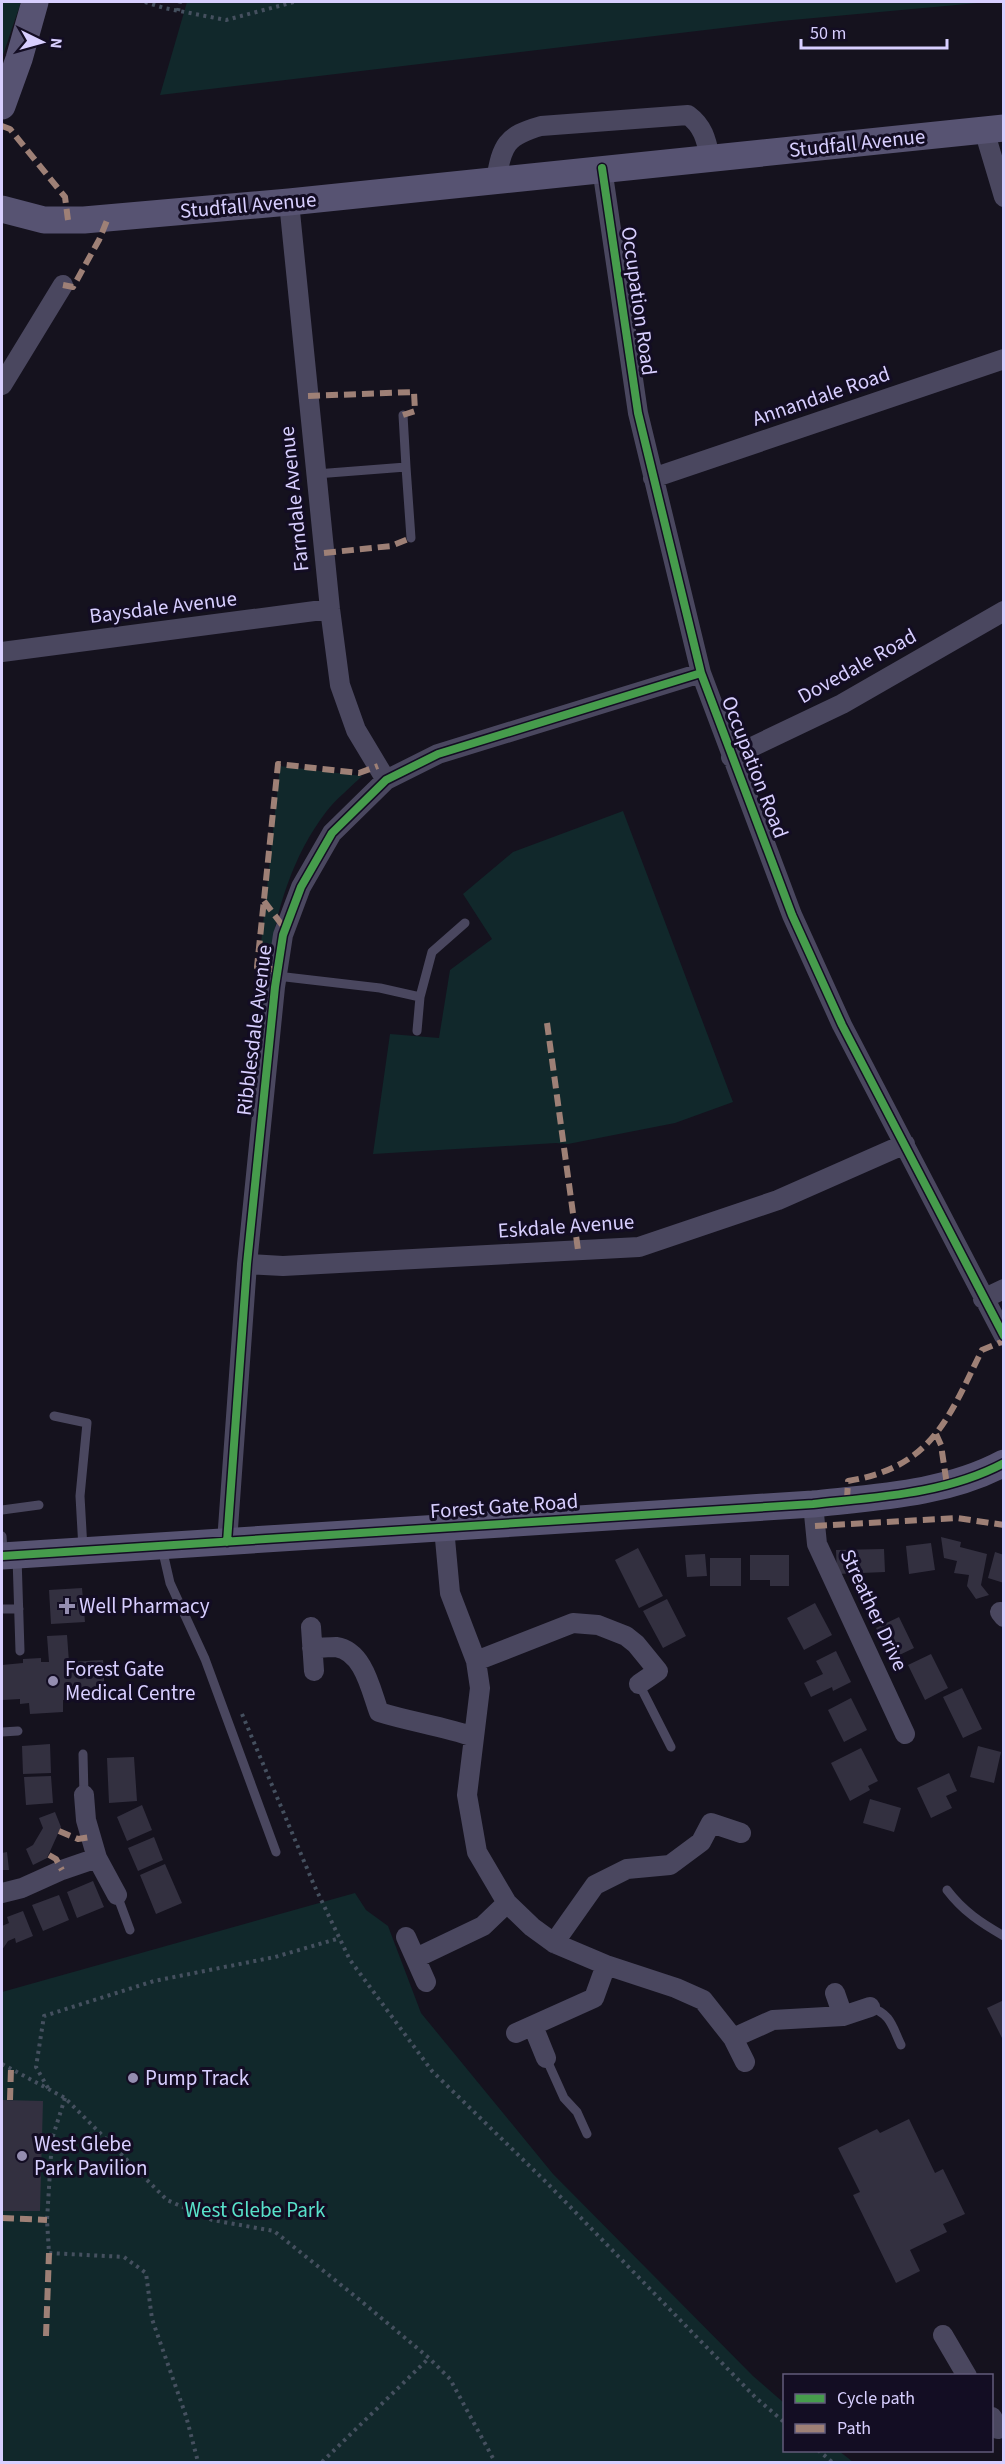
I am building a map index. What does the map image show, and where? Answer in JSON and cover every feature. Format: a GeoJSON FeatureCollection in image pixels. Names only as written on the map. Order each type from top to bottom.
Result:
{"type":"FeatureCollection","features":[{"type":"Feature","properties":{"kind":"street"},"geometry":{"type":"LineString","coordinates":[[2,106],[19,59],[35,2]]}},
{"type":"Feature","properties":{"kind":"street"},"geometry":{"type":"LineString","coordinates":[[496,180],[500,159],[507,142],[520,132],[541,126],[688,115],[697,122],[705,135],[711,157]]}},
{"type":"Feature","properties":{"kind":"street"},"geometry":{"type":"LineString","coordinates":[[994,129],[1004,197]]}},
{"type":"Feature","properties":{"kind":"street","name":"Studfall Avenue"},"geometry":{"type":"LineString","coordinates":[[2,209],[44,220],[84,220],[289,202],[994,129]]}},
{"type":"Feature","properties":{"kind":"street","name":"Occupation Road"},"geometry":{"type":"LineString","coordinates":[[602,168],[638,413],[701,674],[792,915],[842,1024],[1004,1336]]}},
{"type":"Feature","properties":{"kind":"street","name":"Farndale Avenue"},"geometry":{"type":"LineString","coordinates":[[289,202],[330,609],[340,685],[356,730],[386,780]]}},
{"type":"Feature","properties":{"kind":"street"},"geometry":{"type":"LineString","coordinates":[[2,385],[63,285]]}},
{"type":"Feature","properties":{"kind":"street","name":"Annandale Road"},"geometry":{"type":"LineString","coordinates":[[653,478],[1004,359]]}},
{"type":"Feature","properties":{"kind":"street","name":"Baysdale Avenue"},"geometry":{"type":"LineString","coordinates":[[2,652],[330,609]]}},
{"type":"Feature","properties":{"kind":"street","name":"Dovedale Road"},"geometry":{"type":"LineString","coordinates":[[731,757],[843,704],[1004,612]]}},
{"type":"Feature","properties":{"kind":"street","name":"Ribblesdale Avenue"},"geometry":{"type":"LineString","coordinates":[[227,1542],[248,1264],[277,976],[283,935],[301,887],[332,833],[386,780],[438,754],[701,674]]}},
{"type":"Feature","properties":{"kind":"street","name":"Eskdale Avenue"},"geometry":{"type":"LineString","coordinates":[[248,1264],[283,1266],[639,1247],[778,1200],[905,1144]]}},
{"type":"Feature","properties":{"kind":"street"},"geometry":{"type":"LineString","coordinates":[[983,1299],[1004,1289]]}},
{"type":"Feature","properties":{"kind":"street","name":"Forest Gate Road"},"geometry":{"type":"LineString","coordinates":[[6,1551],[83,1551],[162,1547],[813,1504],[897,1495],[950,1484],[1004,1463]]}},
{"type":"Feature","properties":{"kind":"street","name":"Streather Drive"},"geometry":{"type":"LineString","coordinates":[[813,1504],[817,1544],[905,1734]]}},
{"type":"Feature","properties":{"kind":"street"},"geometry":{"type":"LineString","coordinates":[[444,1528],[450,1593],[476,1661],[480,1688],[467,1795],[477,1852],[507,1903],[532,1927],[554,1943],[606,1965],[676,1988],[703,2000],[733,2038],[745,2062]]}},
{"type":"Feature","properties":{"kind":"street"},"geometry":{"type":"LineString","coordinates":[[476,1661],[573,1623],[598,1625],[616,1631],[631,1640],[658,1671],[639,1684]]}},
{"type":"Feature","properties":{"kind":"street"},"geometry":{"type":"LineString","coordinates":[[310,1627],[314,1671]]}},
{"type":"Feature","properties":{"kind":"street"},"geometry":{"type":"LineString","coordinates":[[312,1648],[338,1647],[353,1656],[366,1675],[379,1712],[415,1723],[440,1725],[474,1737]]}},
{"type":"Feature","properties":{"kind":"street"},"geometry":{"type":"LineString","coordinates":[[84,1795],[86,1820],[97,1858],[117,1895]]}},
{"type":"Feature","properties":{"kind":"street"},"geometry":{"type":"LineString","coordinates":[[554,1943],[595,1885],[627,1869],[670,1864],[701,1842],[711,1823],[741,1833]]}},
{"type":"Feature","properties":{"kind":"street"},"geometry":{"type":"LineString","coordinates":[[2,1893],[22,1888],[62,1870],[97,1858]]}},
{"type":"Feature","properties":{"kind":"street"},"geometry":{"type":"LineString","coordinates":[[416,1958],[483,1926],[507,1903]]}},
{"type":"Feature","properties":{"kind":"street"},"geometry":{"type":"LineString","coordinates":[[406,1937],[426,1982]]}},
{"type":"Feature","properties":{"kind":"street"},"geometry":{"type":"LineString","coordinates":[[546,2058],[524,2030],[594,1998],[606,1965]]}},
{"type":"Feature","properties":{"kind":"street"},"geometry":{"type":"LineString","coordinates":[[836,1993],[843,2016]]}},
{"type":"Feature","properties":{"kind":"street"},"geometry":{"type":"LineString","coordinates":[[733,2038],[773,2020],[843,2016],[870,2007]]}},
{"type":"Feature","properties":{"kind":"street"},"geometry":{"type":"LineString","coordinates":[[943,2336],[966,2374]]}},
{"type":"Feature","properties":{"kind":"street"},"geometry":{"type":"LineString","coordinates":[[993,2419],[999,2429],[1004,2427]]}},
{"type":"Feature","properties":{"kind":"lane"},"geometry":{"type":"LineString","coordinates":[[403,415],[411,538]]}},
{"type":"Feature","properties":{"kind":"lane"},"geometry":{"type":"LineString","coordinates":[[316,474],[406,467]]}},
{"type":"Feature","properties":{"kind":"lane"},"geometry":{"type":"LineString","coordinates":[[417,1031],[420,997],[432,952],[465,923]]}},
{"type":"Feature","properties":{"kind":"lane"},"geometry":{"type":"LineString","coordinates":[[277,976],[380,988],[420,997]]}},
{"type":"Feature","properties":{"kind":"lane"},"geometry":{"type":"LineString","coordinates":[[54,1416],[87,1423],[80,1496],[83,1551]]}},
{"type":"Feature","properties":{"kind":"lane"},"geometry":{"type":"LineString","coordinates":[[2,1510],[39,1505]]}},
{"type":"Feature","properties":{"kind":"lane"},"geometry":{"type":"LineString","coordinates":[[162,1547],[170,1583],[206,1659],[276,1852]]}},
{"type":"Feature","properties":{"kind":"lane"},"geometry":{"type":"LineString","coordinates":[[6,1551],[19,1609],[20,1651]]}},
{"type":"Feature","properties":{"kind":"lane"},"geometry":{"type":"LineString","coordinates":[[2,1609],[19,1609]]}},
{"type":"Feature","properties":{"kind":"lane"},"geometry":{"type":"LineString","coordinates":[[639,1684],[671,1747]]}},
{"type":"Feature","properties":{"kind":"lane"},"geometry":{"type":"LineString","coordinates":[[2,1732],[18,1731]]}},
{"type":"Feature","properties":{"kind":"lane"},"geometry":{"type":"LineString","coordinates":[[83,1754],[84,1795]]}},
{"type":"Feature","properties":{"kind":"lane"},"geometry":{"type":"LineString","coordinates":[[947,1890],[960,1907],[1004,1936]]}},
{"type":"Feature","properties":{"kind":"lane"},"geometry":{"type":"LineString","coordinates":[[117,1895],[130,1930]]}},
{"type":"Feature","properties":{"kind":"lane"},"geometry":{"type":"LineString","coordinates":[[870,2007],[888,2017],[901,2045]]}},
{"type":"Feature","properties":{"kind":"lane"},"geometry":{"type":"LineString","coordinates":[[546,2058],[560,2092],[577,2112],[587,2134]]}},
{"type":"Feature","properties":{"kind":"path"},"geometry":{"type":"LineString","coordinates":[[145,2],[226,20],[294,2]]}},
{"type":"Feature","properties":{"kind":"path"},"geometry":{"type":"LineString","coordinates":[[178,11],[180,2]]}},
{"type":"Feature","properties":{"kind":"path"},"geometry":{"type":"LineString","coordinates":[[241,1711],[314,1885],[350,1960],[432,2071],[546,2182],[755,2397],[783,2421]]}},
{"type":"Feature","properties":{"kind":"path"},"geometry":{"type":"LineString","coordinates":[[49,2089],[36,2067],[44,2016],[154,1981],[274,1957],[340,1938]]}},
{"type":"Feature","properties":{"kind":"path"},"geometry":{"type":"LineString","coordinates":[[2,2064],[65,2098],[167,2200],[212,2220],[274,2230],[429,2358],[450,2379],[495,2463]]}},
{"type":"Feature","properties":{"kind":"path"},"geometry":{"type":"LineString","coordinates":[[65,2098],[52,2139],[47,2220],[49,2253],[124,2257],[146,2273],[152,2319],[186,2416],[198,2463]]}},
{"type":"Feature","properties":{"kind":"path"},"geometry":{"type":"LineString","coordinates":[[322,2463],[429,2358]]}},
{"type":"Feature","properties":{"kind":"path"},"geometry":{"type":"LineString","coordinates":[[819,2452],[832,2463]]}},
{"type":"Feature","properties":{"kind":"green space"},"geometry":{"type":"Polygon","coordinates":[[[2,2],[21,2],[2,58],[2,2]]]}},
{"type":"Feature","properties":{"kind":"green space"},"geometry":{"type":"Polygon","coordinates":[[[187,2],[989,2],[781,21],[160,95],[187,2]]]}},
{"type":"Feature","properties":{"kind":"green space"},"geometry":{"type":"Polygon","coordinates":[[[280,766],[362,776],[330,807],[304,846],[281,903],[269,962],[259,962],[280,766]]]}},
{"type":"Feature","properties":{"kind":"green space"},"geometry":{"type":"Polygon","coordinates":[[[623,811],[733,1102],[675,1123],[568,1144],[373,1154],[390,1034],[439,1038],[450,970],[492,939],[463,894],[513,852],[623,811]]]}},
{"type":"Feature","properties":{"kind":"green space","name":"West Glebe Park"},"geometry":{"type":"Polygon","coordinates":[[[355,1893],[366,1910],[388,1926],[421,2013],[553,2174],[753,2376],[783,2402],[783,2452],[840,2452],[853,2462],[2,2462],[2,1992],[355,1893]]]}},
{"type":"Feature","properties":{"kind":"building"},"geometry":{"type":"Polygon","coordinates":[[[941,1537],[961,1542],[960,1547],[987,1554],[981,1585],[989,1595],[976,1599],[967,1586],[969,1575],[954,1573],[957,1561],[944,1558],[941,1537]]]}},
{"type":"Feature","properties":{"kind":"building"},"geometry":{"type":"Polygon","coordinates":[[[931,1543],[935,1570],[909,1574],[906,1546],[931,1543]]]}},
{"type":"Feature","properties":{"kind":"building"},"geometry":{"type":"Polygon","coordinates":[[[638,1548],[663,1596],[639,1608],[615,1560],[638,1548]]]}},
{"type":"Feature","properties":{"kind":"building"},"geometry":{"type":"Polygon","coordinates":[[[884,1549],[885,1572],[837,1574],[836,1550],[884,1549]]]}},
{"type":"Feature","properties":{"kind":"building"},"geometry":{"type":"Polygon","coordinates":[[[995,1552],[1004,1555],[1004,1583],[988,1578],[995,1552]]]}},
{"type":"Feature","properties":{"kind":"building"},"geometry":{"type":"Polygon","coordinates":[[[705,1554],[707,1576],[687,1577],[685,1555],[705,1554]]]}},
{"type":"Feature","properties":{"kind":"building"},"geometry":{"type":"Polygon","coordinates":[[[750,1555],[789,1555],[789,1586],[770,1586],[770,1580],[750,1580],[750,1555]]]}},
{"type":"Feature","properties":{"kind":"building"},"geometry":{"type":"Polygon","coordinates":[[[710,1558],[741,1558],[741,1586],[710,1586],[710,1558]]]}},
{"type":"Feature","properties":{"kind":"building","name":"Well Pharmacy"},"geometry":{"type":"Polygon","coordinates":[[[82,1588],[85,1622],[51,1624],[49,1590],[82,1588]]]}},
{"type":"Feature","properties":{"kind":"building"},"geometry":{"type":"Polygon","coordinates":[[[667,1599],[686,1636],[663,1648],[643,1611],[667,1599]]]}},
{"type":"Feature","properties":{"kind":"building"},"geometry":{"type":"Polygon","coordinates":[[[815,1603],[832,1635],[804,1650],[787,1618],[815,1603]]]}},
{"type":"Feature","properties":{"kind":"building"},"geometry":{"type":"Polygon","coordinates":[[[899,1617],[914,1648],[891,1659],[876,1628],[899,1617]]]}},
{"type":"Feature","properties":{"kind":"building","name":"Forest Gate Medical Centre"},"geometry":{"type":"Polygon","coordinates":[[[67,1635],[69,1662],[103,1660],[105,1697],[63,1700],[63,1712],[30,1714],[29,1703],[20,1704],[20,1699],[2,1700],[2,1665],[23,1663],[23,1659],[41,1658],[41,1662],[49,1662],[47,1636],[67,1635]]]}},
{"type":"Feature","properties":{"kind":"building"},"geometry":{"type":"Polygon","coordinates":[[[836,1651],[851,1682],[833,1691],[832,1687],[811,1697],[804,1683],[823,1674],[816,1661],[836,1651]]]}},
{"type":"Feature","properties":{"kind":"building"},"geometry":{"type":"Polygon","coordinates":[[[931,1654],[948,1688],[925,1700],[908,1665],[931,1654]]]}},
{"type":"Feature","properties":{"kind":"building"},"geometry":{"type":"Polygon","coordinates":[[[962,1688],[982,1729],[963,1738],[943,1697],[962,1688]]]}},
{"type":"Feature","properties":{"kind":"building"},"geometry":{"type":"Polygon","coordinates":[[[851,1698],[867,1730],[844,1742],[828,1710],[851,1698]]]}},
{"type":"Feature","properties":{"kind":"building"},"geometry":{"type":"Polygon","coordinates":[[[50,1744],[51,1773],[23,1774],[22,1746],[50,1744]]]}},
{"type":"Feature","properties":{"kind":"building"},"geometry":{"type":"Polygon","coordinates":[[[978,1746],[1001,1752],[994,1783],[970,1777],[978,1746]]]}},
{"type":"Feature","properties":{"kind":"building"},"geometry":{"type":"Polygon","coordinates":[[[861,1748],[878,1781],[868,1786],[870,1790],[850,1801],[831,1763],[861,1748]]]}},
{"type":"Feature","properties":{"kind":"building"},"geometry":{"type":"Polygon","coordinates":[[[134,1757],[137,1801],[109,1803],[107,1758],[134,1757]]]}},
{"type":"Feature","properties":{"kind":"building"},"geometry":{"type":"Polygon","coordinates":[[[949,1773],[957,1791],[946,1796],[952,1808],[931,1818],[917,1788],[949,1773]]]}},
{"type":"Feature","properties":{"kind":"building"},"geometry":{"type":"Polygon","coordinates":[[[51,1776],[53,1803],[26,1805],[24,1777],[51,1776]]]}},
{"type":"Feature","properties":{"kind":"building"},"geometry":{"type":"Polygon","coordinates":[[[870,1799],[901,1808],[894,1832],[863,1823],[870,1799]]]}},
{"type":"Feature","properties":{"kind":"building"},"geometry":{"type":"Polygon","coordinates":[[[142,1805],[152,1830],[127,1841],[117,1817],[142,1805]]]}},
{"type":"Feature","properties":{"kind":"building"},"geometry":{"type":"Polygon","coordinates":[[[55,1812],[61,1827],[47,1858],[33,1865],[26,1849],[33,1845],[43,1828],[39,1818],[55,1812]]]}},
{"type":"Feature","properties":{"kind":"building"},"geometry":{"type":"Polygon","coordinates":[[[154,1837],[163,1860],[138,1871],[128,1848],[154,1837]]]}},
{"type":"Feature","properties":{"kind":"building"},"geometry":{"type":"Polygon","coordinates":[[[7,1852],[9,1870],[2,1870],[2,1853],[7,1852]]]}},
{"type":"Feature","properties":{"kind":"building"},"geometry":{"type":"Polygon","coordinates":[[[165,1864],[182,1903],[156,1914],[140,1875],[165,1864]]]}},
{"type":"Feature","properties":{"kind":"building"},"geometry":{"type":"Polygon","coordinates":[[[93,1881],[104,1907],[77,1918],[67,1892],[93,1881]]]}},
{"type":"Feature","properties":{"kind":"building"},"geometry":{"type":"Polygon","coordinates":[[[59,1895],[69,1920],[43,1931],[32,1905],[59,1895]]]}},
{"type":"Feature","properties":{"kind":"building"},"geometry":{"type":"Polygon","coordinates":[[[23,1911],[33,1936],[16,1943],[15,1938],[8,1941],[2,1950],[2,1926],[9,1923],[7,1917],[23,1911]]]}},
{"type":"Feature","properties":{"kind":"building"},"geometry":{"type":"Polygon","coordinates":[[[1004,2000],[1004,2042],[987,2008],[1004,2000]]]}},
{"type":"Feature","properties":{"kind":"building","name":"West Glebe Park Pavilion"},"geometry":{"type":"Polygon","coordinates":[[[2,2100],[43,2101],[40,2211],[2,2211],[2,2100]]]}},
{"type":"Feature","properties":{"kind":"building"},"geometry":{"type":"Polygon","coordinates":[[[909,2119],[935,2173],[943,2169],[965,2214],[943,2224],[947,2232],[910,2250],[920,2271],[896,2283],[853,2195],[860,2192],[838,2148],[877,2129],[880,2133],[909,2119]]]}},
{"type":"Feature","properties":{"kind":"marked path"},"geometry":{"type":"LineString","coordinates":[[2,126],[10,129],[65,197],[68,220]]}},
{"type":"Feature","properties":{"kind":"marked path"},"geometry":{"type":"LineString","coordinates":[[63,285],[73,287],[99,240],[108,218]]}},
{"type":"Feature","properties":{"kind":"marked path"},"geometry":{"type":"LineString","coordinates":[[308,396],[414,392],[415,411],[403,415]]}},
{"type":"Feature","properties":{"kind":"marked path"},"geometry":{"type":"LineString","coordinates":[[324,553],[391,546],[411,538]]}},
{"type":"Feature","properties":{"kind":"marked path"},"geometry":{"type":"LineString","coordinates":[[278,970],[257,967],[278,764],[359,773],[378,766]]}},
{"type":"Feature","properties":{"kind":"marked path"},"geometry":{"type":"LineString","coordinates":[[264,901],[285,929]]}},
{"type":"Feature","properties":{"kind":"marked path"},"geometry":{"type":"LineString","coordinates":[[547,1023],[578,1250]]}},
{"type":"Feature","properties":{"kind":"marked path"},"geometry":{"type":"LineString","coordinates":[[847,1500],[848,1481],[876,1474],[900,1464],[918,1452],[934,1436],[959,1398],[982,1350],[1004,1341]]}},
{"type":"Feature","properties":{"kind":"marked path"},"geometry":{"type":"LineString","coordinates":[[936,1434],[941,1445],[947,1485]]}},
{"type":"Feature","properties":{"kind":"marked path"},"geometry":{"type":"LineString","coordinates":[[815,1526],[957,1518],[1004,1525]]}},
{"type":"Feature","properties":{"kind":"marked path"},"geometry":{"type":"LineString","coordinates":[[59,1831],[78,1839],[90,1837]]}},
{"type":"Feature","properties":{"kind":"marked path"},"geometry":{"type":"LineString","coordinates":[[49,1855],[56,1859],[62,1870]]}},
{"type":"Feature","properties":{"kind":"marked path"},"geometry":{"type":"LineString","coordinates":[[10,2100],[11,2068]]}},
{"type":"Feature","properties":{"kind":"marked path"},"geometry":{"type":"LineString","coordinates":[[2,2218],[47,2220]]}},
{"type":"Feature","properties":{"kind":"marked path"},"geometry":{"type":"LineString","coordinates":[[46,2336],[49,2253]]}},
{"type":"Feature","properties":{"kind":"cycle path"},"geometry":{"type":"LineString","coordinates":[[602,168],[638,413],[701,673],[792,915],[842,1025],[1004,1336]]}},
{"type":"Feature","properties":{"kind":"cycle path"},"geometry":{"type":"LineString","coordinates":[[227,1542],[247,1264],[275,987],[283,935],[301,887],[332,833],[386,780],[438,754],[701,673]]}},
{"type":"Feature","properties":{"kind":"cycle path"},"geometry":{"type":"LineString","coordinates":[[2,1556],[813,1504],[935,1488],[959,1482],[1004,1463]]}},
{"type":"Feature","properties":{"kind":"place","name":"Well Pharmacy"},"geometry":{"type":"Point","coordinates":[67,1606]}},
{"type":"Feature","properties":{"kind":"place","name":"Forest Gate Medical Centre"},"geometry":{"type":"Point","coordinates":[53,1681]}},
{"type":"Feature","properties":{"kind":"place","name":"Pump Track"},"geometry":{"type":"Point","coordinates":[133,2078]}},
{"type":"Feature","properties":{"kind":"place","name":"West Glebe Park Pavilion"},"geometry":{"type":"Point","coordinates":[22,2156]}}]}
